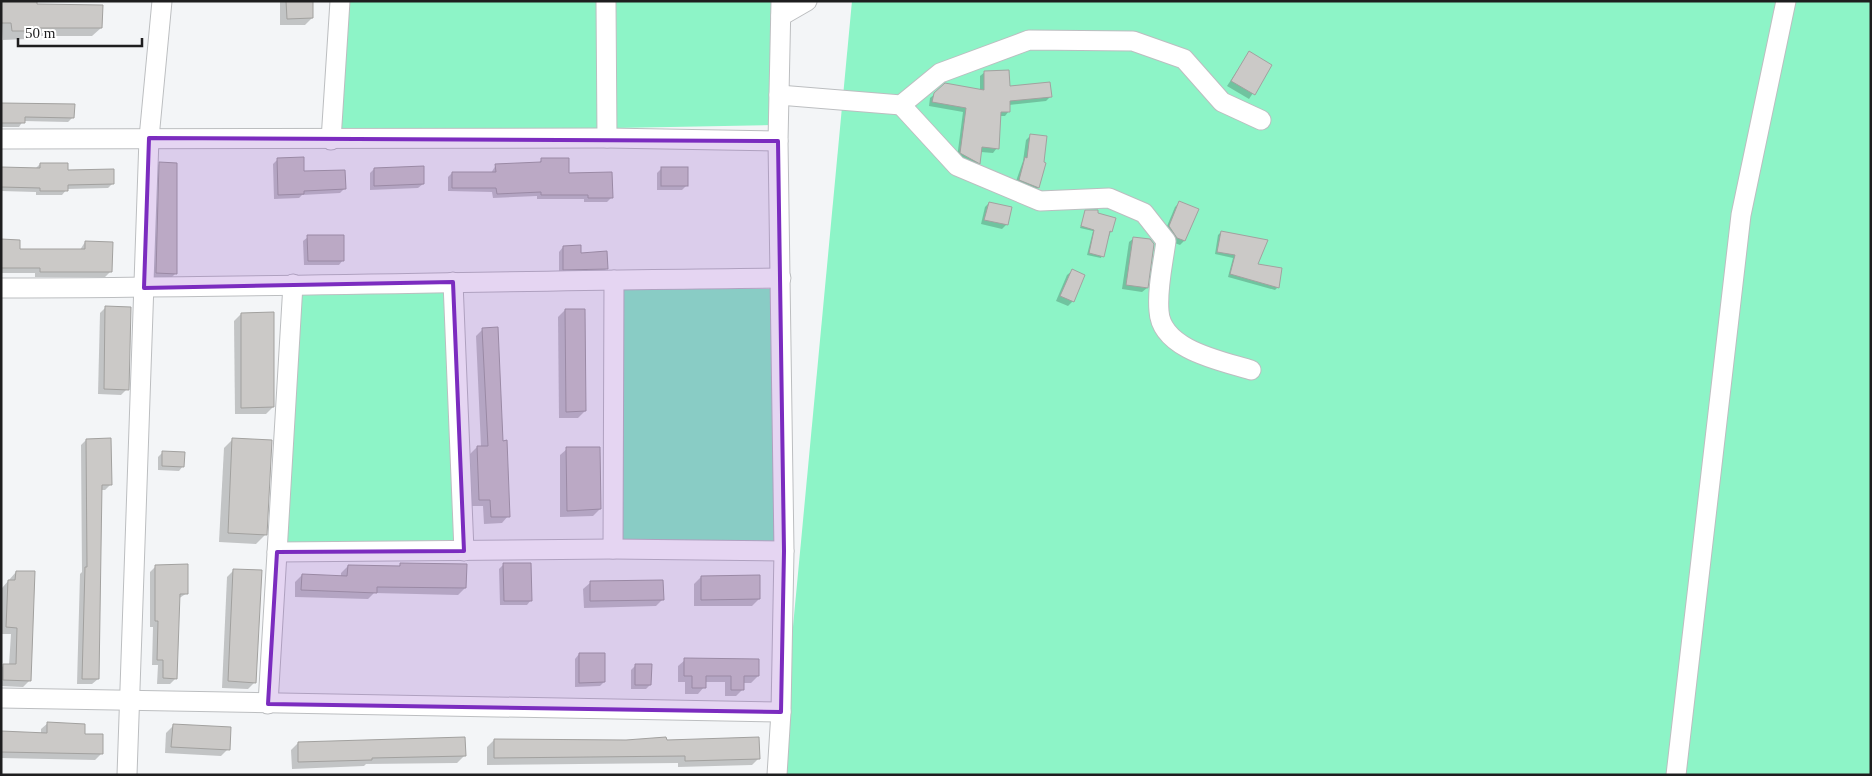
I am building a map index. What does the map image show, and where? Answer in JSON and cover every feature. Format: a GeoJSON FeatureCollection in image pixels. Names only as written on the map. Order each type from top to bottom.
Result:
{"type":"FeatureCollection","features":[{"type":"Feature","properties":{"kind":"street"},"geometry":{"type":"LineString","coordinates":[[127,775],[149,138],[162,1]]}},
{"type":"Feature","properties":{"kind":"street"},"geometry":{"type":"LineString","coordinates":[[331,140],[340,1]]}},
{"type":"Feature","properties":{"kind":"street"},"geometry":{"type":"LineString","coordinates":[[606,1],[607,138]]}},
{"type":"Feature","properties":{"kind":"street"},"geometry":{"type":"LineString","coordinates":[[777,775],[781,712],[784,551],[778,142],[781,9],[807,1]]}},
{"type":"Feature","properties":{"kind":"street"},"geometry":{"type":"LineString","coordinates":[[1676,775],[1741,215],[1786,1]]}},
{"type":"Feature","properties":{"kind":"street"},"geometry":{"type":"LineString","coordinates":[[901,105],[940,73],[1029,40],[1133,41],[1184,59],[1222,102],[1261,120]]}},
{"type":"Feature","properties":{"kind":"street"},"geometry":{"type":"LineString","coordinates":[[779,95],[901,105],[957,166],[1040,201],[1109,198],[1144,213],[1166,241],[1158,313],[1165,326],[1179,344],[1196,354],[1251,370]]}},
{"type":"Feature","properties":{"kind":"street"},"geometry":{"type":"LineString","coordinates":[[1,139],[331,140],[607,138],[778,142]]}},
{"type":"Feature","properties":{"kind":"street"},"geometry":{"type":"LineString","coordinates":[[1,288],[144,288],[294,284],[781,278]]}},
{"type":"Feature","properties":{"kind":"street"},"geometry":{"type":"LineString","coordinates":[[613,549],[614,280]]}},
{"type":"Feature","properties":{"kind":"street"},"geometry":{"type":"LineString","coordinates":[[453,282],[464,551]]}},
{"type":"Feature","properties":{"kind":"street"},"geometry":{"type":"LineString","coordinates":[[268,704],[294,284]]}},
{"type":"Feature","properties":{"kind":"street"},"geometry":{"type":"LineString","coordinates":[[277,552],[613,549],[784,551]]}},
{"type":"Feature","properties":{"kind":"street"},"geometry":{"type":"LineString","coordinates":[[1,698],[781,712]]}},
{"type":"Feature","properties":{"kind":"highlighted area"},"geometry":{"type":"Polygon","coordinates":[[[149,138],[778,141],[784,551],[781,712],[268,704],[277,552],[464,551],[453,282],[144,288],[149,138]]]}},
{"type":"Feature","properties":{"kind":"green space"},"geometry":{"type":"Polygon","coordinates":[[[344,1],[599,1],[599,128],[334,132],[344,1]]]}},
{"type":"Feature","properties":{"kind":"green space"},"geometry":{"type":"Polygon","coordinates":[[[616,1],[775,1],[774,125],[617,128],[616,1]]]}},
{"type":"Feature","properties":{"kind":"green space"},"geometry":{"type":"Polygon","coordinates":[[[852,1],[1871,1],[1871,775],[779,775],[852,1]]]}},
{"type":"Feature","properties":{"kind":"green space"},"geometry":{"type":"Polygon","coordinates":[[[616,287],[773,289],[776,545],[617,542],[616,287]]]}},
{"type":"Feature","properties":{"kind":"green space"},"geometry":{"type":"Polygon","coordinates":[[[444,290],[453,338],[453,540],[283,545],[298,293],[444,290]]]}},
{"type":"Feature","properties":{"kind":"building"},"geometry":{"type":"Polygon","coordinates":[[[1,1],[37,1],[37,4],[103,5],[102,28],[37,28],[37,31],[12,31],[11,23],[1,23],[1,1]]]}},
{"type":"Feature","properties":{"kind":"building"},"geometry":{"type":"Polygon","coordinates":[[[286,1],[313,1],[313,18],[287,19],[286,1]]]}},
{"type":"Feature","properties":{"kind":"building"},"geometry":{"type":"Polygon","coordinates":[[[1249,51],[1272,65],[1255,95],[1231,81],[1249,51]]]}},
{"type":"Feature","properties":{"kind":"building"},"geometry":{"type":"Polygon","coordinates":[[[1009,70],[1010,86],[1050,82],[1052,97],[1010,101],[1010,112],[1001,112],[999,149],[982,147],[980,164],[960,153],[966,108],[932,102],[934,93],[945,83],[984,90],[984,71],[1009,70]]]}},
{"type":"Feature","properties":{"kind":"building"},"geometry":{"type":"Polygon","coordinates":[[[1,103],[75,104],[74,118],[25,117],[25,123],[1,123],[1,103]]]}},
{"type":"Feature","properties":{"kind":"building"},"geometry":{"type":"Polygon","coordinates":[[[1030,134],[1047,136],[1044,162],[1046,163],[1039,188],[1019,180],[1025,157],[1027,158],[1030,134]]]}},
{"type":"Feature","properties":{"kind":"building"},"geometry":{"type":"Polygon","coordinates":[[[304,157],[304,171],[345,170],[346,189],[304,191],[304,194],[278,195],[277,158],[304,157]]]}},
{"type":"Feature","properties":{"kind":"building"},"geometry":{"type":"Polygon","coordinates":[[[541,158],[569,158],[569,173],[612,172],[613,198],[588,198],[588,195],[541,195],[541,192],[497,194],[496,188],[452,188],[452,172],[496,172],[495,164],[541,162],[541,158]]]}},
{"type":"Feature","properties":{"kind":"building"},"geometry":{"type":"Polygon","coordinates":[[[159,162],[177,163],[177,274],[156,273],[159,162]]]}},
{"type":"Feature","properties":{"kind":"building"},"geometry":{"type":"Polygon","coordinates":[[[40,163],[68,163],[68,170],[114,169],[114,184],[68,185],[68,191],[40,191],[40,188],[1,187],[1,167],[40,168],[40,163]]]}},
{"type":"Feature","properties":{"kind":"building"},"geometry":{"type":"Polygon","coordinates":[[[424,166],[424,184],[374,186],[374,168],[424,166]]]}},
{"type":"Feature","properties":{"kind":"building"},"geometry":{"type":"Polygon","coordinates":[[[661,167],[688,167],[688,186],[661,186],[661,167]]]}},
{"type":"Feature","properties":{"kind":"building"},"geometry":{"type":"Polygon","coordinates":[[[1179,201],[1199,209],[1185,241],[1177,238],[1169,226],[1179,201]]]}},
{"type":"Feature","properties":{"kind":"building"},"geometry":{"type":"Polygon","coordinates":[[[989,202],[1012,207],[1008,225],[984,220],[989,202]]]}},
{"type":"Feature","properties":{"kind":"building"},"geometry":{"type":"Polygon","coordinates":[[[1085,210],[1098,210],[1098,213],[1116,218],[1112,232],[1110,231],[1104,257],[1089,253],[1094,230],[1081,226],[1085,210]]]}},
{"type":"Feature","properties":{"kind":"building"},"geometry":{"type":"Polygon","coordinates":[[[1221,231],[1268,240],[1258,264],[1282,268],[1279,288],[1230,274],[1235,255],[1217,252],[1221,231]]]}},
{"type":"Feature","properties":{"kind":"building"},"geometry":{"type":"Polygon","coordinates":[[[307,235],[344,235],[344,261],[308,261],[307,235]]]}},
{"type":"Feature","properties":{"kind":"building"},"geometry":{"type":"Polygon","coordinates":[[[1133,237],[1150,239],[1154,244],[1148,288],[1126,285],[1133,237]]]}},
{"type":"Feature","properties":{"kind":"building"},"geometry":{"type":"Polygon","coordinates":[[[1,239],[20,240],[20,249],[85,249],[85,241],[113,242],[112,272],[40,272],[40,268],[1,268],[1,239]]]}},
{"type":"Feature","properties":{"kind":"building"},"geometry":{"type":"Polygon","coordinates":[[[581,245],[581,253],[607,251],[608,269],[563,270],[563,246],[581,245]]]}},
{"type":"Feature","properties":{"kind":"building"},"geometry":{"type":"Polygon","coordinates":[[[1072,269],[1085,275],[1074,302],[1060,296],[1072,269]]]}},
{"type":"Feature","properties":{"kind":"building"},"geometry":{"type":"Polygon","coordinates":[[[105,306],[131,307],[129,390],[104,389],[105,306]]]}},
{"type":"Feature","properties":{"kind":"building"},"geometry":{"type":"Polygon","coordinates":[[[565,309],[585,309],[586,411],[566,412],[565,309]]]}},
{"type":"Feature","properties":{"kind":"building"},"geometry":{"type":"Polygon","coordinates":[[[274,312],[274,407],[241,408],[241,313],[274,312]]]}},
{"type":"Feature","properties":{"kind":"building"},"geometry":{"type":"Polygon","coordinates":[[[498,327],[503,441],[507,440],[510,517],[491,517],[490,500],[479,500],[477,446],[488,446],[482,328],[498,327]]]}},
{"type":"Feature","properties":{"kind":"building"},"geometry":{"type":"Polygon","coordinates":[[[111,438],[112,485],[102,485],[99,679],[82,679],[85,567],[87,567],[86,439],[111,438]]]}},
{"type":"Feature","properties":{"kind":"building"},"geometry":{"type":"Polygon","coordinates":[[[232,438],[272,440],[267,535],[228,533],[232,438]]]}},
{"type":"Feature","properties":{"kind":"building"},"geometry":{"type":"Polygon","coordinates":[[[566,447],[600,447],[601,509],[567,511],[566,447]]]}},
{"type":"Feature","properties":{"kind":"building"},"geometry":{"type":"Polygon","coordinates":[[[162,451],[185,452],[184,467],[162,466],[162,451]]]}},
{"type":"Feature","properties":{"kind":"building"},"geometry":{"type":"Polygon","coordinates":[[[400,563],[467,564],[466,588],[377,587],[377,593],[301,590],[302,574],[347,576],[348,565],[400,566],[400,563]]]}},
{"type":"Feature","properties":{"kind":"building"},"geometry":{"type":"Polygon","coordinates":[[[503,563],[531,563],[532,601],[504,601],[503,563]]]}},
{"type":"Feature","properties":{"kind":"building"},"geometry":{"type":"Polygon","coordinates":[[[188,564],[188,594],[180,594],[177,679],[163,678],[163,660],[157,660],[158,621],[155,621],[155,565],[188,564]]]}},
{"type":"Feature","properties":{"kind":"building"},"geometry":{"type":"Polygon","coordinates":[[[233,569],[262,570],[256,683],[228,681],[233,569]]]}},
{"type":"Feature","properties":{"kind":"building"},"geometry":{"type":"Polygon","coordinates":[[[16,571],[35,571],[31,681],[3,680],[3,664],[16,664],[17,628],[6,627],[8,580],[15,580],[16,571]]]}},
{"type":"Feature","properties":{"kind":"building"},"geometry":{"type":"Polygon","coordinates":[[[760,575],[760,599],[701,600],[701,576],[760,575]]]}},
{"type":"Feature","properties":{"kind":"building"},"geometry":{"type":"Polygon","coordinates":[[[663,580],[664,600],[590,601],[590,581],[663,580]]]}},
{"type":"Feature","properties":{"kind":"building"},"geometry":{"type":"Polygon","coordinates":[[[579,653],[605,653],[605,682],[579,683],[579,653]]]}},
{"type":"Feature","properties":{"kind":"building"},"geometry":{"type":"Polygon","coordinates":[[[684,658],[759,659],[759,676],[744,676],[744,690],[731,690],[731,676],[706,676],[706,688],[692,688],[692,676],[684,676],[684,658]]]}},
{"type":"Feature","properties":{"kind":"building"},"geometry":{"type":"Polygon","coordinates":[[[635,664],[652,664],[651,685],[635,685],[635,664]]]}},
{"type":"Feature","properties":{"kind":"building"},"geometry":{"type":"Polygon","coordinates":[[[47,722],[85,724],[85,734],[103,734],[103,754],[1,752],[1,731],[47,733],[47,722]]]}},
{"type":"Feature","properties":{"kind":"building"},"geometry":{"type":"Polygon","coordinates":[[[173,724],[231,727],[230,750],[171,747],[173,724]]]}},
{"type":"Feature","properties":{"kind":"building"},"geometry":{"type":"Polygon","coordinates":[[[465,737],[466,756],[298,762],[298,742],[465,737]]]}},
{"type":"Feature","properties":{"kind":"building"},"geometry":{"type":"Polygon","coordinates":[[[666,737],[667,740],[759,737],[760,759],[685,761],[685,756],[494,758],[494,739],[626,740],[666,737]]]}}]}
